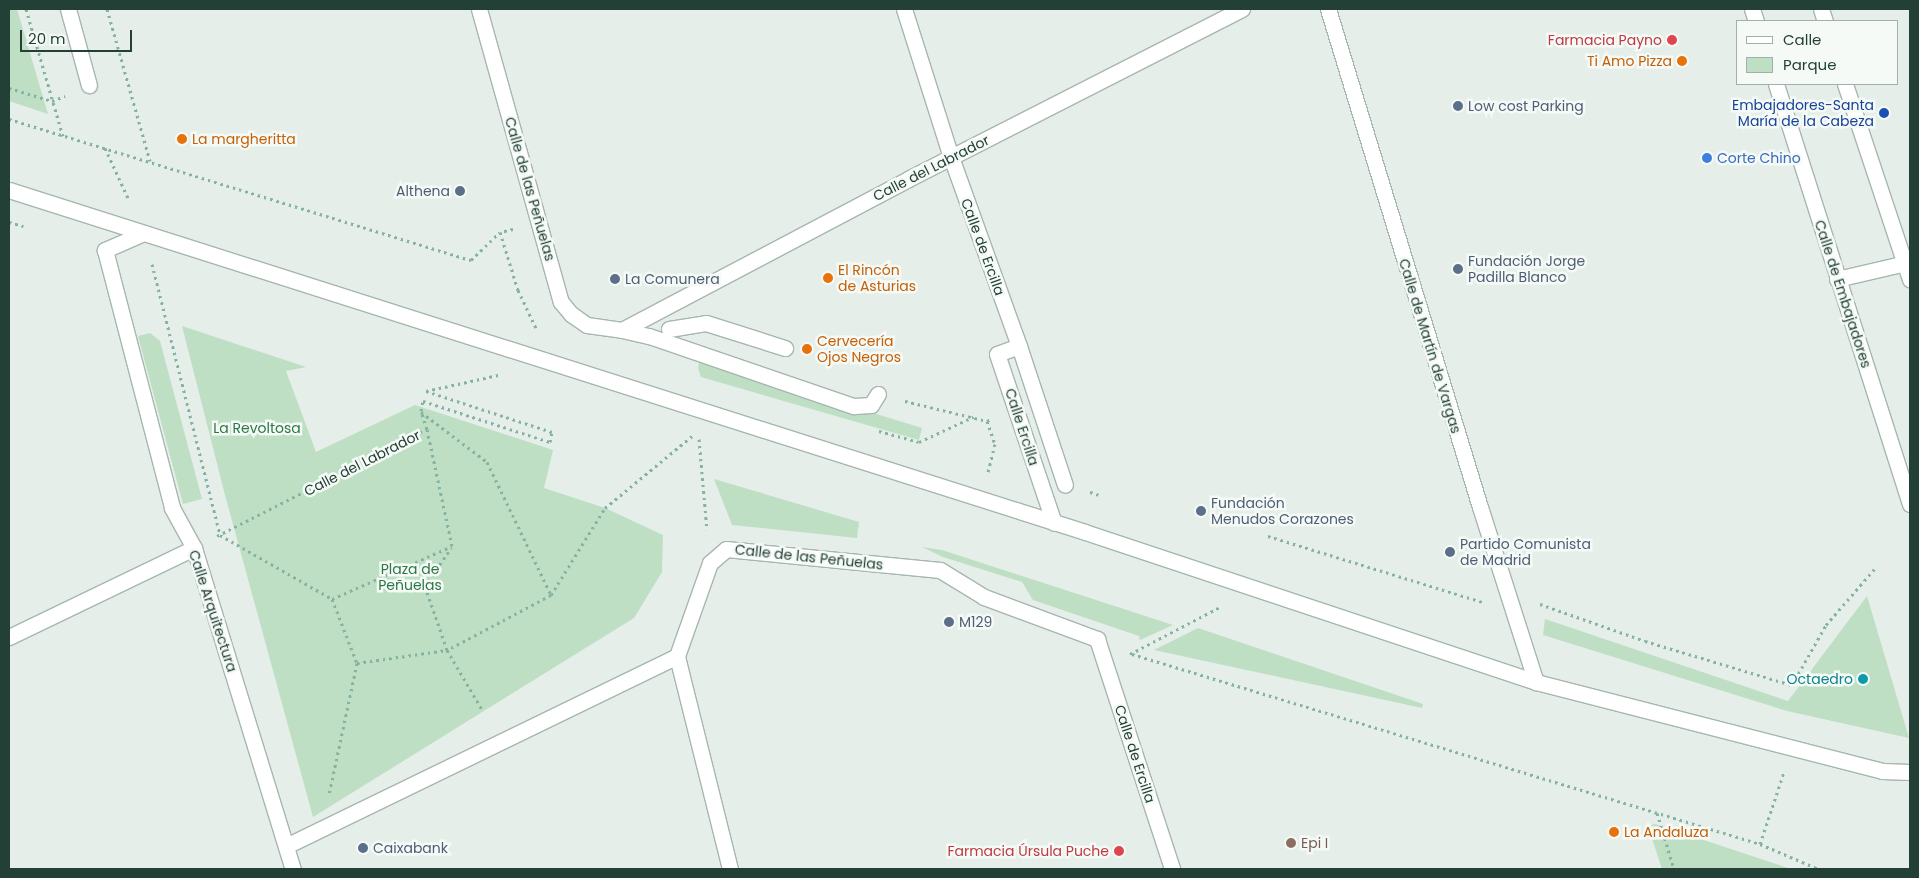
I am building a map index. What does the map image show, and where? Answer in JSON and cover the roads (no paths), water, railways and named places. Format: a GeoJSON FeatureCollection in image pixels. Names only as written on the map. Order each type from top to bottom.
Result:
{"type":"FeatureCollection","features":[{"type":"Feature","properties":{"kind":"street"},"geometry":{"type":"LineString","coordinates":[[68,9],[89,85]]}},
{"type":"Feature","properties":{"kind":"street","name":"Calle de las Peñuelas"},"geometry":{"type":"LineString","coordinates":[[479,9],[561,302],[571,314],[587,325],[648,336],[854,406],[871,405],[878,394]]}},
{"type":"Feature","properties":{"kind":"street","name":"Calle de Ercilla"},"geometry":{"type":"LineString","coordinates":[[904,9],[951,157],[1019,346],[1065,485]]}},
{"type":"Feature","properties":{"kind":"street","name":"Calle del Labrador"},"geometry":{"type":"LineString","coordinates":[[622,330],[951,157],[1242,9]]}},
{"type":"Feature","properties":{"kind":"street","name":"Calle de Martín de Vargas"},"geometry":{"type":"LineString","coordinates":[[1328,9],[1480,507],[1536,682]]}},
{"type":"Feature","properties":{"kind":"street","name":"Calle de Embajadores"},"geometry":{"type":"LineString","coordinates":[[1776,85],[1910,504]]}},
{"type":"Feature","properties":{"kind":"street"},"geometry":{"type":"LineString","coordinates":[[1845,85],[1908,262],[1910,279]]}},
{"type":"Feature","properties":{"kind":"street"},"geometry":{"type":"LineString","coordinates":[[9,190],[1054,523],[1536,682],[1882,771],[1910,772]]}},
{"type":"Feature","properties":{"kind":"street","name":"Calle Arquitectura"},"geometry":{"type":"LineString","coordinates":[[144,233],[105,250],[172,508],[194,548],[293,869]]}},
{"type":"Feature","properties":{"kind":"street"},"geometry":{"type":"LineString","coordinates":[[1838,279],[1908,262]]}},
{"type":"Feature","properties":{"kind":"street"},"geometry":{"type":"LineString","coordinates":[[669,328],[706,323],[785,348]]}},
{"type":"Feature","properties":{"kind":"street","name":"Calle Ercilla"},"geometry":{"type":"LineString","coordinates":[[1019,346],[997,354],[1054,523]]}},
{"type":"Feature","properties":{"kind":"street"},"geometry":{"type":"LineString","coordinates":[[9,637],[194,548]]}},
{"type":"Feature","properties":{"kind":"street","name":"Calle de las Peñuelas"},"geometry":{"type":"LineString","coordinates":[[677,656],[710,563],[726,549],[940,570],[984,597],[1097,638]]}},
{"type":"Feature","properties":{"kind":"street","name":"Calle de Ercilla"},"geometry":{"type":"LineString","coordinates":[[1097,638],[1172,869]]}},
{"type":"Feature","properties":{"kind":"street"},"geometry":{"type":"LineString","coordinates":[[286,846],[677,656],[730,869]]}},
{"type":"Feature","properties":{"kind":"place","name":"Farmacia Payno"},"geometry":{"type":"Point","coordinates":[1672,40]}},
{"type":"Feature","properties":{"kind":"place","name":"Ti Amo Pizza"},"geometry":{"type":"Point","coordinates":[1682,61]}},
{"type":"Feature","properties":{"kind":"place","name":"Low cost Parking"},"geometry":{"type":"Point","coordinates":[1458,106]}},
{"type":"Feature","properties":{"kind":"place","name":"Embajadores-Santa María de la Cabeza"},"geometry":{"type":"Point","coordinates":[1884,113]}},
{"type":"Feature","properties":{"kind":"place","name":"La margheritta"},"geometry":{"type":"Point","coordinates":[182,139]}},
{"type":"Feature","properties":{"kind":"place","name":"Corte Chino"},"geometry":{"type":"Point","coordinates":[1707,158]}},
{"type":"Feature","properties":{"kind":"place","name":"Althena"},"geometry":{"type":"Point","coordinates":[460,191]}},
{"type":"Feature","properties":{"kind":"place","name":"Fundación Jorge Padilla Blanco"},"geometry":{"type":"Point","coordinates":[1458,269]}},
{"type":"Feature","properties":{"kind":"place","name":"El Rincón de Asturias"},"geometry":{"type":"Point","coordinates":[828,278]}},
{"type":"Feature","properties":{"kind":"place","name":"La Comunera"},"geometry":{"type":"Point","coordinates":[615,279]}},
{"type":"Feature","properties":{"kind":"place","name":"Cervecería Ojos Negros"},"geometry":{"type":"Point","coordinates":[807,349]}},
{"type":"Feature","properties":{"kind":"place","name":"Fundación Menudos Corazones"},"geometry":{"type":"Point","coordinates":[1201,511]}},
{"type":"Feature","properties":{"kind":"place","name":"Partido Comunista de Madrid"},"geometry":{"type":"Point","coordinates":[1450,552]}},
{"type":"Feature","properties":{"kind":"place","name":"M129"},"geometry":{"type":"Point","coordinates":[949,622]}},
{"type":"Feature","properties":{"kind":"place","name":"Octaedro"},"geometry":{"type":"Point","coordinates":[1863,679]}},
{"type":"Feature","properties":{"kind":"place","name":"La Andaluza"},"geometry":{"type":"Point","coordinates":[1614,832]}},
{"type":"Feature","properties":{"kind":"place","name":"Epi I"},"geometry":{"type":"Point","coordinates":[1291,843]}},
{"type":"Feature","properties":{"kind":"place","name":"Caixabank"},"geometry":{"type":"Point","coordinates":[363,848]}},
{"type":"Feature","properties":{"kind":"place","name":"Farmacia Úrsula Puche"},"geometry":{"type":"Point","coordinates":[1119,851]}},
{"type":"Feature","properties":{"kind":"park label","name":"La Revoltosa"},"geometry":{"type":"Point","coordinates":[257,428]}},
{"type":"Feature","properties":{"kind":"park label","name":"Plaza de Peñuelas"},"geometry":{"type":"Point","coordinates":[410,578]}}]}
